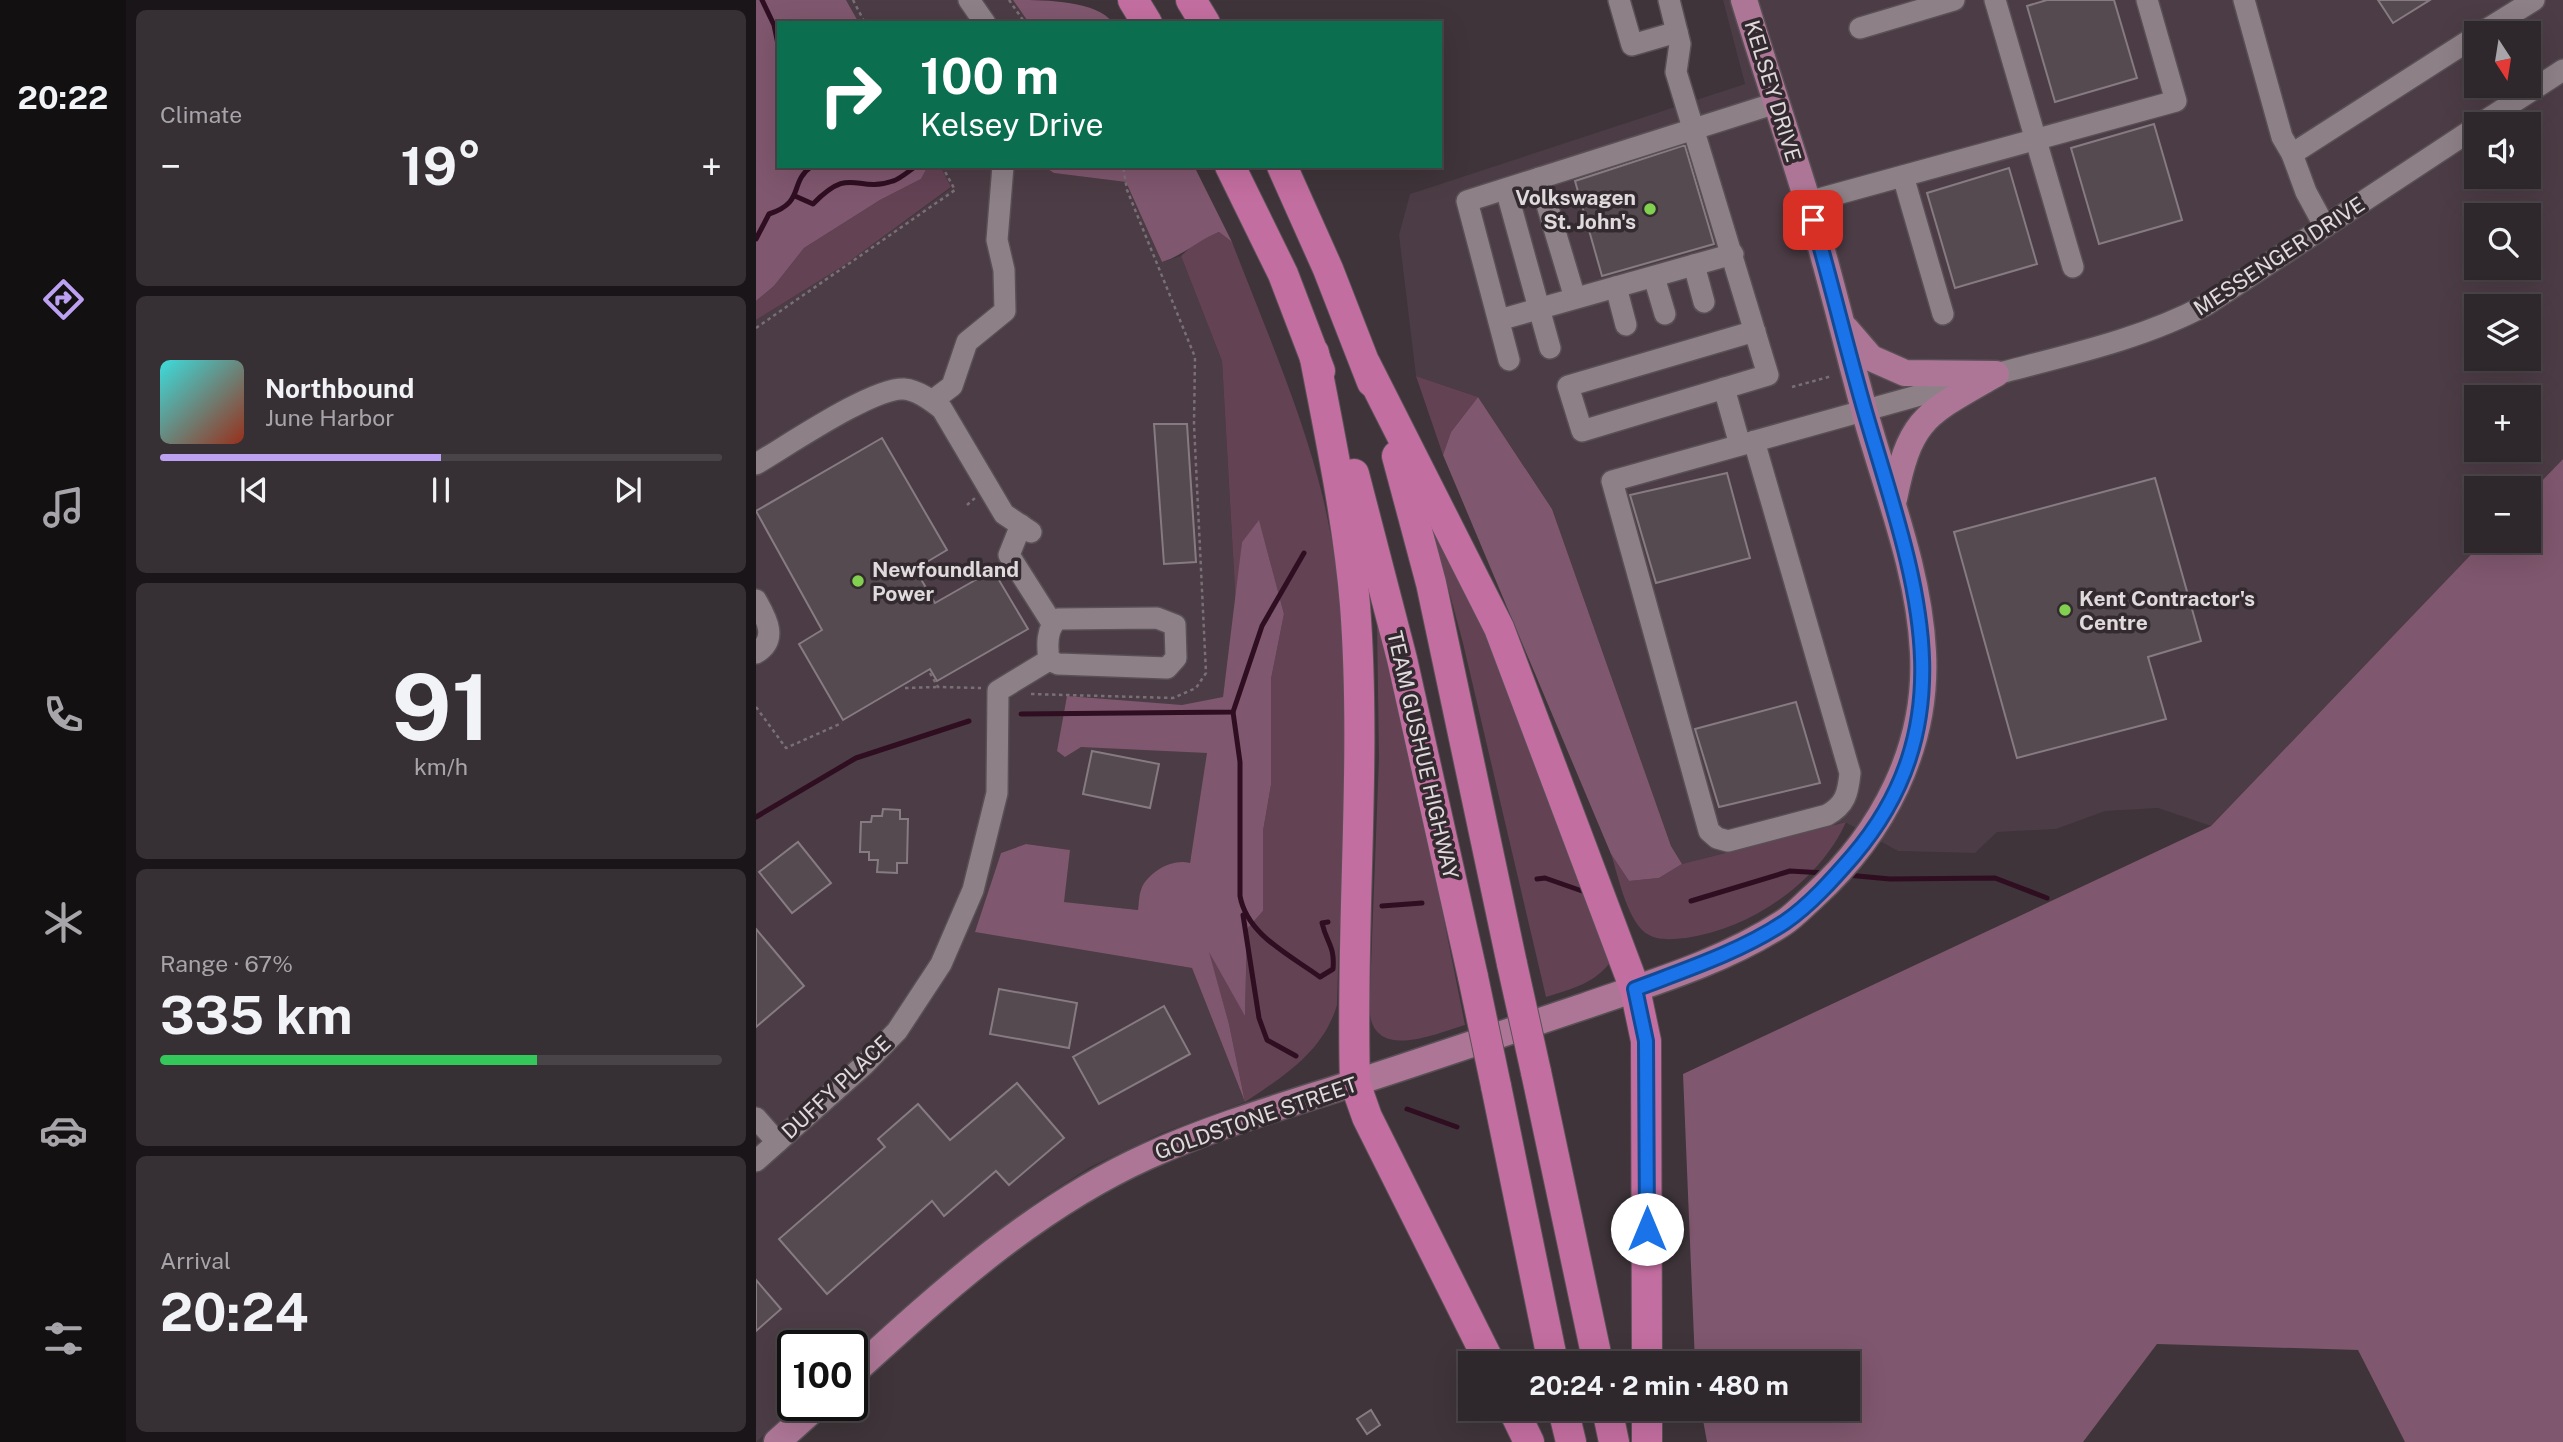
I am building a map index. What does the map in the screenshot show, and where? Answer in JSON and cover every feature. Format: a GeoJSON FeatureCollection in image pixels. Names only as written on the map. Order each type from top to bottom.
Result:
{"type":"FeatureCollection","features":[{"type":"Feature","properties":{"kind":"highway"},"geometry":{"type":"LineString","coordinates":[[1133,0],[1146,21]]}},
{"type":"Feature","properties":{"kind":"highway"},"geometry":{"type":"LineString","coordinates":[[1191,0],[1204,21]]}},
{"type":"Feature","properties":{"kind":"highway","name":"TEAM GUSHUE HIGHWAY"},"geometry":{"type":"LineString","coordinates":[[1231,168],[1283,274],[1314,353],[1347,448],[1373,544],[1473,977],[1551,1351]]}},
{"type":"Feature","properties":{"kind":"highway","name":"TEAM GUSHUE HIGHWAY"},"geometry":{"type":"LineString","coordinates":[[1283,168],[1328,269],[1391,435],[1431,583],[1595,1351]]}},
{"type":"Feature","properties":{"kind":"highway"},"geometry":{"type":"LineString","coordinates":[[1314,353],[1347,533],[1355,606],[1359,723],[1354,1083],[1367,1117],[1484,1351]]}},
{"type":"Feature","properties":{"kind":"highway"},"geometry":{"type":"LineString","coordinates":[[1366,365],[1499,628],[1635,989],[1646,1041],[1647,1351]]}},
{"type":"Feature","properties":{"kind":"highway"},"geometry":{"type":"LineString","coordinates":[[1519,1421],[1529,1442]]}},
{"type":"Feature","properties":{"kind":"highway"},"geometry":{"type":"LineString","coordinates":[[1566,1421],[1571,1442]]}},
{"type":"Feature","properties":{"kind":"highway"},"geometry":{"type":"LineString","coordinates":[[1610,1421],[1614,1442]]}},
{"type":"Feature","properties":{"kind":"highway"},"geometry":{"type":"LineString","coordinates":[[1647,1421],[1647,1442]]}},
{"type":"Feature","properties":{"kind":"main road","name":"KELSEY DRIVE"},"geometry":{"type":"LineString","coordinates":[[1635,989],[1710,961],[1785,922],[1835,877],[1874,831],[1896,788],[1914,739],[1922,698],[1923,652],[1912,568],[1838,319],[1808,202],[1744,0]]}},
{"type":"Feature","properties":{"kind":"main road"},"geometry":{"type":"LineString","coordinates":[[1838,319],[1871,358],[1888,367],[1925,375],[1996,374]]}},
{"type":"Feature","properties":{"kind":"main road"},"geometry":{"type":"LineString","coordinates":[[1893,504],[1906,447],[1921,422],[1932,411],[1996,374]]}},
{"type":"Feature","properties":{"kind":"main road","name":"GOLDSTONE STREET"},"geometry":{"type":"LineString","coordinates":[[868,1360],[971,1269],[1071,1196],[1182,1141],[1635,989]]}},
{"type":"Feature","properties":{"kind":"main road"},"geometry":{"type":"LineString","coordinates":[[777,1442],[800,1421]]}},
{"type":"Feature","properties":{"kind":"street"},"geometry":{"type":"LineString","coordinates":[[969,0],[984,21]]}},
{"type":"Feature","properties":{"kind":"street"},"geometry":{"type":"LineString","coordinates":[[1619,0],[1632,45],[1677,32]]}},
{"type":"Feature","properties":{"kind":"street"},"geometry":{"type":"LineString","coordinates":[[1669,0],[1680,44],[1676,72],[1696,128],[1768,375],[1582,431],[1568,386],[1755,331]]}},
{"type":"Feature","properties":{"kind":"street"},"geometry":{"type":"LineString","coordinates":[[1860,28],[1954,0]]}},
{"type":"Feature","properties":{"kind":"street"},"geometry":{"type":"LineString","coordinates":[[1995,0],[2073,267]]}},
{"type":"Feature","properties":{"kind":"street"},"geometry":{"type":"LineString","coordinates":[[1808,202],[2176,101],[2147,0]]}},
{"type":"Feature","properties":{"kind":"street"},"geometry":{"type":"LineString","coordinates":[[2244,0],[2281,136],[2325,227]]}},
{"type":"Feature","properties":{"kind":"street"},"geometry":{"type":"LineString","coordinates":[[2500,21],[2534,0]]}},
{"type":"Feature","properties":{"kind":"street"},"geometry":{"type":"LineString","coordinates":[[2292,154],[2464,44]]}},
{"type":"Feature","properties":{"kind":"street","name":"MESSENGER DRIVE"},"geometry":{"type":"LineString","coordinates":[[2498,112],[2563,70]]}},
{"type":"Feature","properties":{"kind":"street"},"geometry":{"type":"LineString","coordinates":[[1509,360],[1467,201],[1776,103]]}},
{"type":"Feature","properties":{"kind":"street","name":"MESSENGER DRIVE"},"geometry":{"type":"LineString","coordinates":[[1747,443],[1996,374],[2180,319],[2464,134]]}},
{"type":"Feature","properties":{"kind":"street"},"geometry":{"type":"LineString","coordinates":[[932,401],[952,386],[967,342],[1005,310],[1004,270],[997,240],[1003,168]]}},
{"type":"Feature","properties":{"kind":"street"},"geometry":{"type":"LineString","coordinates":[[1903,176],[1942,314]]}},
{"type":"Feature","properties":{"kind":"street"},"geometry":{"type":"LineString","coordinates":[[1539,178],[1575,298]]}},
{"type":"Feature","properties":{"kind":"street"},"geometry":{"type":"LineString","coordinates":[[1506,189],[1550,348]]}},
{"type":"Feature","properties":{"kind":"street"},"geometry":{"type":"LineString","coordinates":[[1499,320],[1733,254]]}},
{"type":"Feature","properties":{"kind":"street"},"geometry":{"type":"LineString","coordinates":[[1694,265],[1704,302]]}},
{"type":"Feature","properties":{"kind":"street"},"geometry":{"type":"LineString","coordinates":[[1654,277],[1665,314]]}},
{"type":"Feature","properties":{"kind":"street"},"geometry":{"type":"LineString","coordinates":[[1616,287],[1626,325]]}},
{"type":"Feature","properties":{"kind":"street"},"geometry":{"type":"LineString","coordinates":[[1724,388],[1747,443],[1850,773],[1848,795],[1839,808],[1827,816],[1728,841],[1717,838],[1709,831],[1612,481],[1747,443]]}},
{"type":"Feature","properties":{"kind":"street"},"geometry":{"type":"LineString","coordinates":[[756,464],[880,393],[906,389],[932,401],[950,421],[1004,514],[1026,529],[1009,555],[1052,623],[1047,647],[1049,660]]}},
{"type":"Feature","properties":{"kind":"street"},"geometry":{"type":"LineString","coordinates":[[756,600],[771,630],[768,642],[756,653]]}},
{"type":"Feature","properties":{"kind":"street"},"geometry":{"type":"LineString","coordinates":[[1049,660],[1058,664],[1158,669],[1173,664],[1175,658],[1175,625],[1169,620],[1058,619],[1052,623]]}},
{"type":"Feature","properties":{"kind":"street"},"geometry":{"type":"LineString","coordinates":[[990,690],[1049,660]]}},
{"type":"Feature","properties":{"kind":"street","name":"DUFFY PLACE"},"geometry":{"type":"LineString","coordinates":[[756,1161],[897,1031],[941,964],[973,890],[997,793],[990,690]]}},
{"type":"Feature","properties":{"kind":"street"},"geometry":{"type":"LineString","coordinates":[[756,1118],[777,1142]]}},
{"type":"Feature","properties":{"kind":"path"},"geometry":{"type":"LineString","coordinates":[[853,0],[864,21]]}},
{"type":"Feature","properties":{"kind":"path"},"geometry":{"type":"LineString","coordinates":[[1009,0],[1024,21]]}},
{"type":"Feature","properties":{"kind":"path"},"geometry":{"type":"LineString","coordinates":[[756,328],[955,190],[943,168]]}},
{"type":"Feature","properties":{"kind":"path"},"geometry":{"type":"LineString","coordinates":[[1026,694],[1173,698],[1196,688],[1206,673],[1194,424],[1196,364],[1123,179],[1123,168]]}},
{"type":"Feature","properties":{"kind":"path"},"geometry":{"type":"LineString","coordinates":[[1792,387],[1855,369]]}},
{"type":"Feature","properties":{"kind":"path"},"geometry":{"type":"LineString","coordinates":[[930,673],[938,687]]}},
{"type":"Feature","properties":{"kind":"path"},"geometry":{"type":"LineString","coordinates":[[905,688],[990,690]]}},
{"type":"Feature","properties":{"kind":"path"},"geometry":{"type":"LineString","coordinates":[[756,707],[786,748],[842,723]]}},
{"type":"Feature","properties":{"kind":"shaded area"},"geometry":{"type":"Polygon","coordinates":[[[756,0],[846,0],[858,21],[777,21],[777,168],[927,168],[921,179],[880,200],[804,248],[774,286],[756,301],[756,0]]]}},
{"type":"Feature","properties":{"kind":"shaded area"},"geometry":{"type":"Polygon","coordinates":[[[846,0],[1013,0],[1028,21],[858,21],[846,0]]]}},
{"type":"Feature","properties":{"kind":"shaded area"},"geometry":{"type":"Polygon","coordinates":[[[1013,0],[1069,3],[1095,10],[1111,21],[1028,21],[1013,0]]]}},
{"type":"Feature","properties":{"kind":"shaded area"},"geometry":{"type":"Polygon","coordinates":[[[1723,0],[2563,0],[2563,459],[2541,482],[2541,476],[2464,476],[2464,553],[2473,553],[2211,826],[2158,808],[2105,811],[2056,829],[1997,832],[1975,853],[1898,851],[1845,822],[1682,864],[1671,846],[1552,509],[1478,397],[1416,376],[1399,235],[1410,194],[1745,84],[1723,0]]]}},
{"type":"Feature","properties":{"kind":"shaded area"},"geometry":{"type":"Polygon","coordinates":[[[927,168],[941,168],[951,187],[843,266],[756,320],[756,301],[774,286],[804,248],[880,200],[921,179],[927,168]]]}},
{"type":"Feature","properties":{"kind":"shaded area"},"geometry":{"type":"Polygon","coordinates":[[[941,168],[1046,168],[1054,173],[1126,182],[1162,262],[1181,256],[1222,361],[1236,607],[1223,697],[1208,753],[1190,863],[1141,888],[1138,910],[1063,902],[1069,850],[1026,844],[1001,853],[976,932],[1192,968],[1245,1102],[1162,1133],[1090,1167],[1039,1200],[990,1238],[868,1344],[868,1330],[777,1330],[777,1421],[780,1421],[756,1442],[756,320],[843,266],[951,188],[941,168]]]}},
{"type":"Feature","properties":{"kind":"shaded area"},"geometry":{"type":"Polygon","coordinates":[[[1046,168],[1195,168],[1232,242],[1219,232],[1162,262],[1126,182],[1054,173],[1046,168]]]}},
{"type":"Feature","properties":{"kind":"shaded area"},"geometry":{"type":"Polygon","coordinates":[[[1219,232],[1232,242],[1282,371],[1315,469],[1336,564],[1346,690],[1345,816],[1337,1005],[1331,1022],[1312,1049],[1288,1072],[1245,1102],[1229,1024],[1207,947],[1245,1015],[1247,929],[1263,911],[1263,831],[1271,785],[1271,679],[1284,614],[1259,521],[1242,542],[1236,607],[1222,361],[1181,256],[1198,240],[1219,232]]]}},
{"type":"Feature","properties":{"kind":"shaded area"},"geometry":{"type":"Polygon","coordinates":[[[1416,376],[1478,397],[1451,432],[1443,455],[1416,376]]]}},
{"type":"Feature","properties":{"kind":"shaded area"},"geometry":{"type":"Polygon","coordinates":[[[1478,397],[1552,509],[1671,846],[1682,864],[1659,878],[1629,881],[1611,854],[1443,455],[1451,432],[1478,397]]]}},
{"type":"Feature","properties":{"kind":"shaded area"},"geometry":{"type":"Polygon","coordinates":[[[2563,459],[2563,1442],[2405,1442],[2358,1350],[2157,1344],[2083,1442],[1707,1442],[1703,1421],[1860,1421],[1860,1351],[1695,1351],[1683,1074],[2211,826],[2473,553],[2541,553],[2541,482],[2563,459]]]}},
{"type":"Feature","properties":{"kind":"shaded area"},"geometry":{"type":"Polygon","coordinates":[[[1418,476],[1516,698],[1612,960],[1591,980],[1546,997],[1463,643],[1418,476]]]}},
{"type":"Feature","properties":{"kind":"shaded area"},"geometry":{"type":"Polygon","coordinates":[[[1259,520],[1284,614],[1271,679],[1271,785],[1263,831],[1263,911],[1247,929],[1245,1016],[1209,952],[1229,1024],[1245,1102],[1192,968],[975,932],[1001,853],[1026,844],[1070,850],[1064,902],[1138,910],[1141,889],[1150,876],[1169,864],[1190,863],[1207,753],[1081,747],[1065,757],[1057,751],[1067,696],[1182,705],[1223,697],[1242,542],[1259,520]]]}},
{"type":"Feature","properties":{"kind":"shaded area"},"geometry":{"type":"Polygon","coordinates":[[[1377,620],[1433,865],[1465,1025],[1427,1037],[1399,1041],[1377,1032],[1370,1014],[1379,758],[1377,620]]]}},
{"type":"Feature","properties":{"kind":"shaded area"},"geometry":{"type":"Polygon","coordinates":[[[1846,822],[1819,864],[1801,883],[1780,899],[1735,925],[1686,938],[1657,938],[1642,930],[1625,899],[1611,854],[1629,881],[1659,878],[1682,864],[1846,822]]]}},
{"type":"Feature","properties":{"kind":"building"},"geometry":{"type":"Polygon","coordinates":[[[2047,0],[2114,0],[2137,78],[2055,102],[2027,6],[2047,0]]]}},
{"type":"Feature","properties":{"kind":"building"},"geometry":{"type":"Polygon","coordinates":[[[2378,0],[2430,0],[2393,23],[2378,0]]]}},
{"type":"Feature","properties":{"kind":"building"},"geometry":{"type":"Polygon","coordinates":[[[2154,124],[2182,220],[2099,244],[2071,148],[2154,124]]]}},
{"type":"Feature","properties":{"kind":"building","name":"Volkswagen St. John's"},"geometry":{"type":"Polygon","coordinates":[[[1685,146],[1714,244],[1602,276],[1575,181],[1685,146]]]}},
{"type":"Feature","properties":{"kind":"building"},"geometry":{"type":"Polygon","coordinates":[[[2009,168],[2037,264],[1955,288],[1927,193],[2009,168]]]}},
{"type":"Feature","properties":{"kind":"building"},"geometry":{"type":"Polygon","coordinates":[[[1154,424],[1187,424],[1196,562],[1164,564],[1154,424]]]}},
{"type":"Feature","properties":{"kind":"building","name":"Newfoundland Power"},"geometry":{"type":"Polygon","coordinates":[[[882,438],[947,550],[915,569],[935,603],[993,570],[1028,629],[937,681],[930,669],[843,720],[799,644],[822,630],[756,511],[882,438]]]}},
{"type":"Feature","properties":{"kind":"building"},"geometry":{"type":"Polygon","coordinates":[[[1727,473],[1750,558],[1656,583],[1630,495],[1727,473]]]}},
{"type":"Feature","properties":{"kind":"building"},"geometry":{"type":"Polygon","coordinates":[[[2155,478],[2201,641],[2148,657],[2166,719],[2017,758],[1954,532],[2155,478]]]}},
{"type":"Feature","properties":{"kind":"building"},"geometry":{"type":"Polygon","coordinates":[[[1796,702],[1820,783],[1719,807],[1695,729],[1796,702]]]}},
{"type":"Feature","properties":{"kind":"building"},"geometry":{"type":"Polygon","coordinates":[[[1092,751],[1159,764],[1150,808],[1083,794],[1092,751]]]}},
{"type":"Feature","properties":{"kind":"building"},"geometry":{"type":"Polygon","coordinates":[[[883,809],[900,810],[900,819],[908,819],[907,863],[897,863],[897,873],[877,872],[878,860],[869,860],[869,852],[860,852],[861,822],[871,822],[872,816],[882,816],[883,809]]]}},
{"type":"Feature","properties":{"kind":"building"},"geometry":{"type":"Polygon","coordinates":[[[798,842],[831,883],[792,913],[759,872],[798,842]]]}},
{"type":"Feature","properties":{"kind":"building"},"geometry":{"type":"Polygon","coordinates":[[[756,929],[804,986],[756,1027],[756,929]]]}},
{"type":"Feature","properties":{"kind":"building"},"geometry":{"type":"Polygon","coordinates":[[[999,989],[1077,1003],[1069,1048],[990,1034],[999,989]]]}},
{"type":"Feature","properties":{"kind":"building"},"geometry":{"type":"Polygon","coordinates":[[[1164,1006],[1190,1054],[1099,1104],[1073,1057],[1164,1006]]]}},
{"type":"Feature","properties":{"kind":"building"},"geometry":{"type":"Polygon","coordinates":[[[1017,1083],[1064,1138],[1009,1185],[996,1171],[944,1216],[932,1201],[827,1294],[779,1239],[885,1147],[878,1139],[918,1104],[950,1140],[1017,1083]]]}},
{"type":"Feature","properties":{"kind":"building"},"geometry":{"type":"Polygon","coordinates":[[[756,1280],[781,1309],[756,1331],[756,1280]]]}},
{"type":"Feature","properties":{"kind":"building"},"geometry":{"type":"Polygon","coordinates":[[[1371,1410],[1380,1425],[1367,1434],[1357,1419],[1371,1410]]]}},
{"type":"Feature","properties":{"kind":"waterway"},"geometry":{"type":"LineString","coordinates":[[762,0],[774,25],[777,39]]}},
{"type":"Feature","properties":{"kind":"waterway"},"geometry":{"type":"LineString","coordinates":[[756,239],[769,214],[788,204],[793,198],[800,179],[810,168]]}},
{"type":"Feature","properties":{"kind":"waterway"},"geometry":{"type":"LineString","coordinates":[[795,196],[813,204],[837,185],[853,182],[880,184],[902,177],[913,168]]}},
{"type":"Feature","properties":{"kind":"waterway"},"geometry":{"type":"LineString","coordinates":[[1021,714],[1233,712],[1262,626],[1304,553]]}},
{"type":"Feature","properties":{"kind":"waterway"},"geometry":{"type":"LineString","coordinates":[[1233,712],[1240,762],[1240,896],[1244,910],[1251,922],[1271,943],[1320,977],[1333,969],[1332,950],[1322,923],[1328,922]]}},
{"type":"Feature","properties":{"kind":"waterway"},"geometry":{"type":"LineString","coordinates":[[756,817],[856,758],[969,721]]}},
{"type":"Feature","properties":{"kind":"waterway"},"geometry":{"type":"LineString","coordinates":[[1691,901],[1790,871],[1824,873]]}},
{"type":"Feature","properties":{"kind":"waterway"},"geometry":{"type":"LineString","coordinates":[[1847,875],[1890,879],[1995,878],[2047,898]]}},
{"type":"Feature","properties":{"kind":"waterway"},"geometry":{"type":"LineString","coordinates":[[1537,879],[1545,878],[1585,892]]}},
{"type":"Feature","properties":{"kind":"waterway"},"geometry":{"type":"LineString","coordinates":[[1382,906],[1422,903]]}},
{"type":"Feature","properties":{"kind":"waterway"},"geometry":{"type":"LineString","coordinates":[[1243,915],[1259,1018],[1267,1040],[1296,1056]]}},
{"type":"Feature","properties":{"kind":"waterway"},"geometry":{"type":"LineString","coordinates":[[1407,1109],[1457,1127]]}},
{"type":"Feature","properties":{"kind":"place","name":"Volkswagen St. John's"},"geometry":{"type":"Point","coordinates":[1650,209]}},
{"type":"Feature","properties":{"kind":"place","name":"Newfoundland Power"},"geometry":{"type":"Point","coordinates":[858,581]}},
{"type":"Feature","properties":{"kind":"place","name":"Kent Contractor's Centre"},"geometry":{"type":"Point","coordinates":[2065,610]}},
{"type":"Feature","properties":{"kind":"route"},"geometry":{"type":"LineString","coordinates":[[1647,1229],[1646,1041],[1635,989],[1710,961],[1785,922],[1835,877],[1874,831],[1896,788],[1914,739],[1922,698],[1923,652],[1912,568],[1838,319],[1813,220]]}}]}
